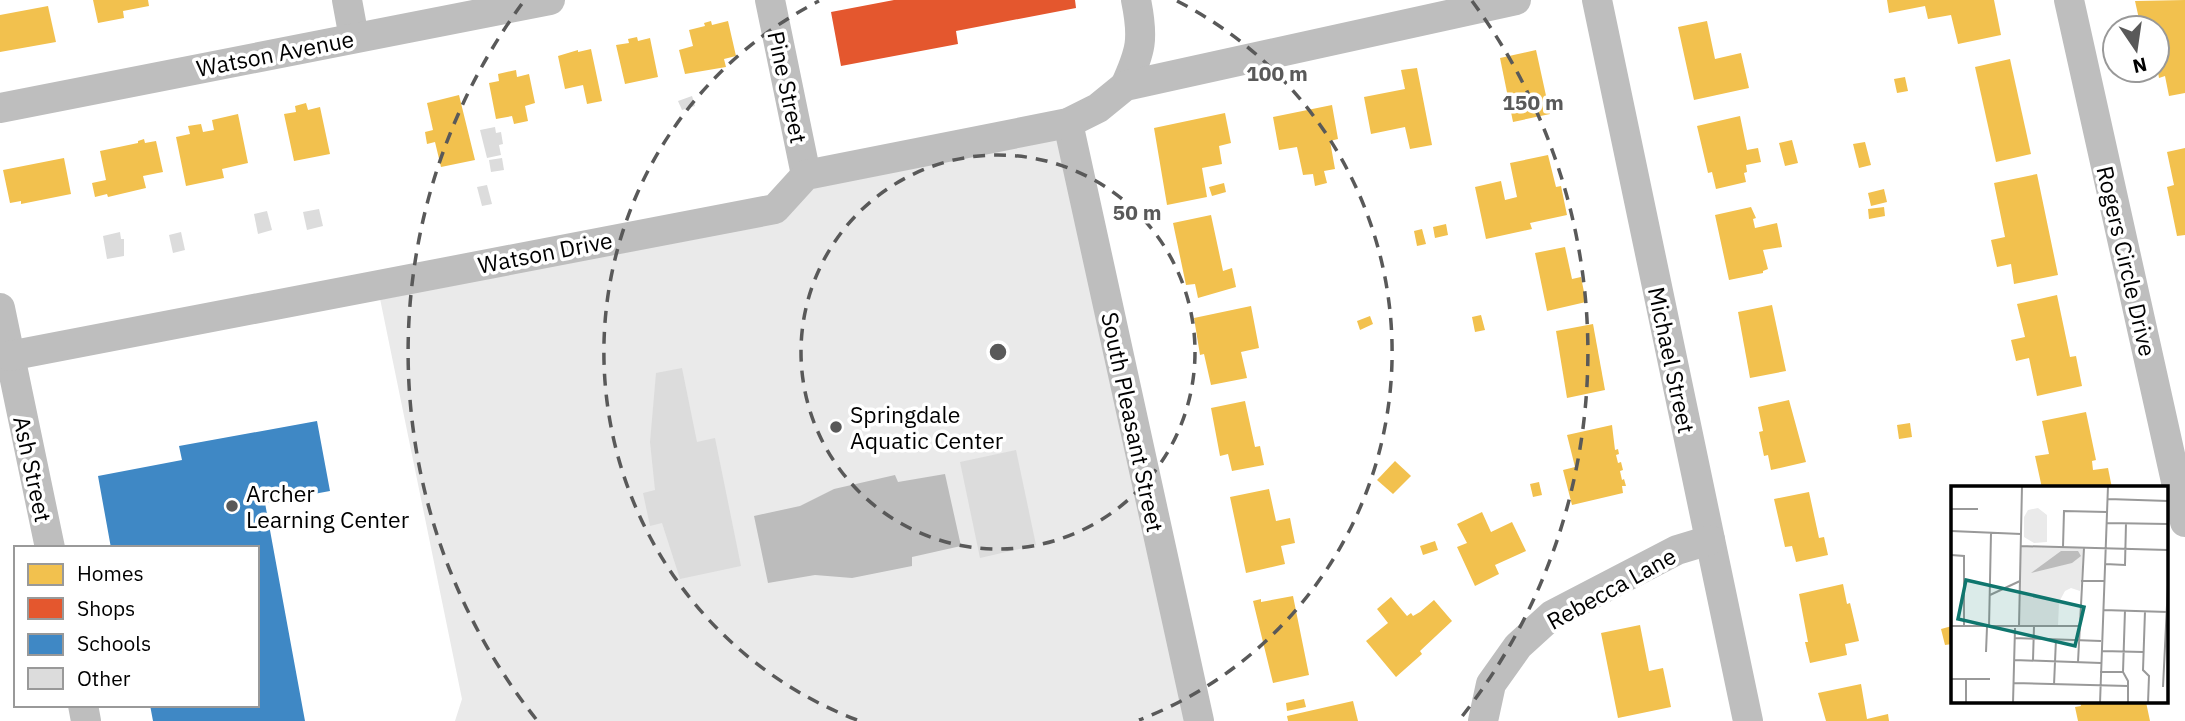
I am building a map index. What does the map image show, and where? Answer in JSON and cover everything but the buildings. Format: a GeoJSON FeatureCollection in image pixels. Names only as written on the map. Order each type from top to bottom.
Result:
{"type":"FeatureCollection","features":[{"type":"Feature","properties":{"kind":"street"},"geometry":{"type":"LineString","coordinates":[[347,0],[354,38]]}},
{"type":"Feature","properties":{"kind":"street","name":"Watson Avenue"},"geometry":{"type":"LineString","coordinates":[[0,108],[550,0]]}},
{"type":"Feature","properties":{"kind":"street","name":"Pine Street"},"geometry":{"type":"LineString","coordinates":[[770,0],[806,175]]}},
{"type":"Feature","properties":{"kind":"street"},"geometry":{"type":"LineString","coordinates":[[1125,86],[1139,56],[1141,24],[1136,0]]}},
{"type":"Feature","properties":{"kind":"street"},"geometry":{"type":"LineString","coordinates":[[806,175],[1068,123],[1098,107],[1125,86],[1516,0]]}},
{"type":"Feature","properties":{"kind":"street","name":"Michael Street"},"geometry":{"type":"LineString","coordinates":[[1597,0],[1748,721]]}},
{"type":"Feature","properties":{"kind":"street","name":"Rogers Circle Drive"},"geometry":{"type":"LineString","coordinates":[[2069,0],[2185,522]]}},
{"type":"Feature","properties":{"kind":"street","name":"South Pleasant Street"},"geometry":{"type":"LineString","coordinates":[[1068,123],[1199,721]]}},
{"type":"Feature","properties":{"kind":"street","name":"Watson Drive"},"geometry":{"type":"LineString","coordinates":[[9,356],[775,209],[806,175]]}},
{"type":"Feature","properties":{"kind":"street","name":"Ash Street"},"geometry":{"type":"LineString","coordinates":[[0,308],[50,546]]}},
{"type":"Feature","properties":{"kind":"street","name":"Rebecca Lane"},"geometry":{"type":"LineString","coordinates":[[1483,721],[1491,684],[1518,646],[1552,615],[1677,550],[1710,540]]}},
{"type":"Feature","properties":{"kind":"shaded area"},"geometry":{"type":"Polygon","coordinates":[[[1068,123],[1199,721],[455,721],[462,699],[377,284],[775,209],[806,175],[1068,123]]]}},
{"type":"Feature","properties":{"kind":"shaded area"},"geometry":{"type":"Polygon","coordinates":[[[945,474],[961,546],[912,557],[912,566],[852,578],[815,575],[768,583],[754,516],[800,506],[834,489],[895,475],[898,482],[945,474]]]}},
{"type":"Feature","properties":{"kind":"place","name":"Springdale Aquatic Center"},"geometry":{"type":"Point","coordinates":[836,427]}},
{"type":"Feature","properties":{"kind":"place","name":"Archer Learning Center"},"geometry":{"type":"Point","coordinates":[232,506]}}]}
